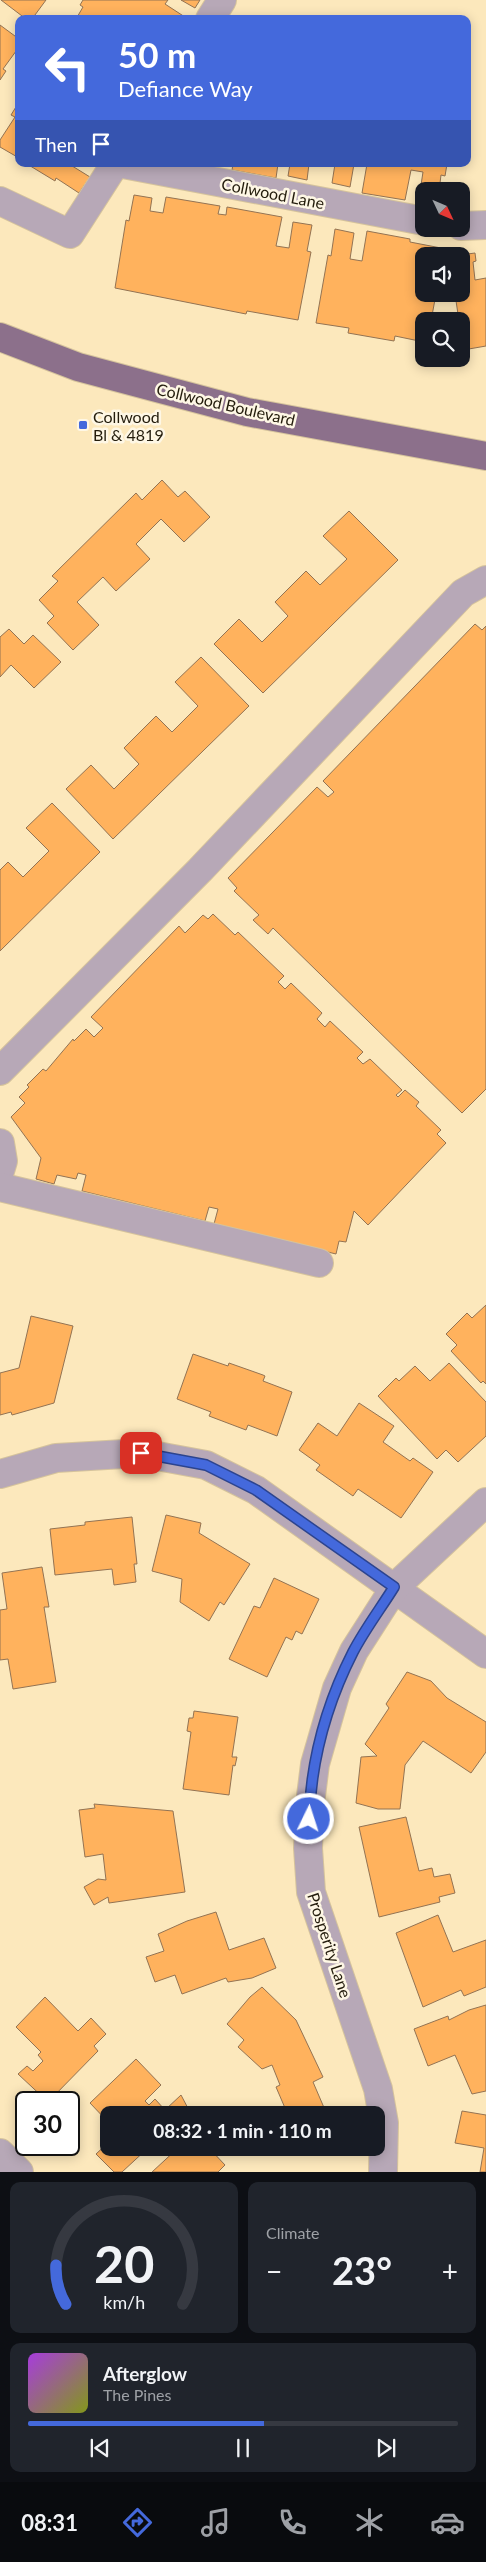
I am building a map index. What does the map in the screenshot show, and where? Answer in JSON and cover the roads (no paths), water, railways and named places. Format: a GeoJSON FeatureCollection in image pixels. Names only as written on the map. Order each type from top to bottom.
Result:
{"type":"FeatureCollection","features":[{"type":"Feature","properties":{"kind":"main road","name":"Collwood Boulevard"},"geometry":{"type":"LineString","coordinates":[[0,337],[78,367],[247,412],[486,456]]}},
{"type":"Feature","properties":{"kind":"street"},"geometry":{"type":"LineString","coordinates":[[213,15],[222,0]]}},
{"type":"Feature","properties":{"kind":"street"},"geometry":{"type":"LineString","coordinates":[[0,201],[70,234],[113,167]]}},
{"type":"Feature","properties":{"kind":"street","name":"Collwood Lane"},"geometry":{"type":"LineString","coordinates":[[139,167],[415,219]]}},
{"type":"Feature","properties":{"kind":"street"},"geometry":{"type":"LineString","coordinates":[[470,226],[486,225]]}},
{"type":"Feature","properties":{"kind":"street"},"geometry":{"type":"LineString","coordinates":[[0,1071],[200,870],[463,593],[486,580]]}},
{"type":"Feature","properties":{"kind":"street"},"geometry":{"type":"LineString","coordinates":[[0,1143],[3,1161],[0,1171]]}},
{"type":"Feature","properties":{"kind":"street"},"geometry":{"type":"LineString","coordinates":[[0,1186],[319,1263]]}},
{"type":"Feature","properties":{"kind":"street"},"geometry":{"type":"LineString","coordinates":[[0,1474],[56,1458],[141,1453],[206,1465],[256,1490],[486,1654]]}},
{"type":"Feature","properties":{"kind":"street","name":"Prosperity Lane"},"geometry":{"type":"LineString","coordinates":[[383,2172],[384,2123],[378,2088],[311,1892],[308,1848],[310,1804],[315,1764],[337,1688],[354,1651],[394,1587],[486,1502]]}},
{"type":"Feature","properties":{"kind":"street"},"geometry":{"type":"LineString","coordinates":[[0,2153],[19,2172]]}},
{"type":"Feature","properties":{"kind":"place","name":"Collwood Bl & 4819"},"geometry":{"type":"Point","coordinates":[83,425]}}]}
